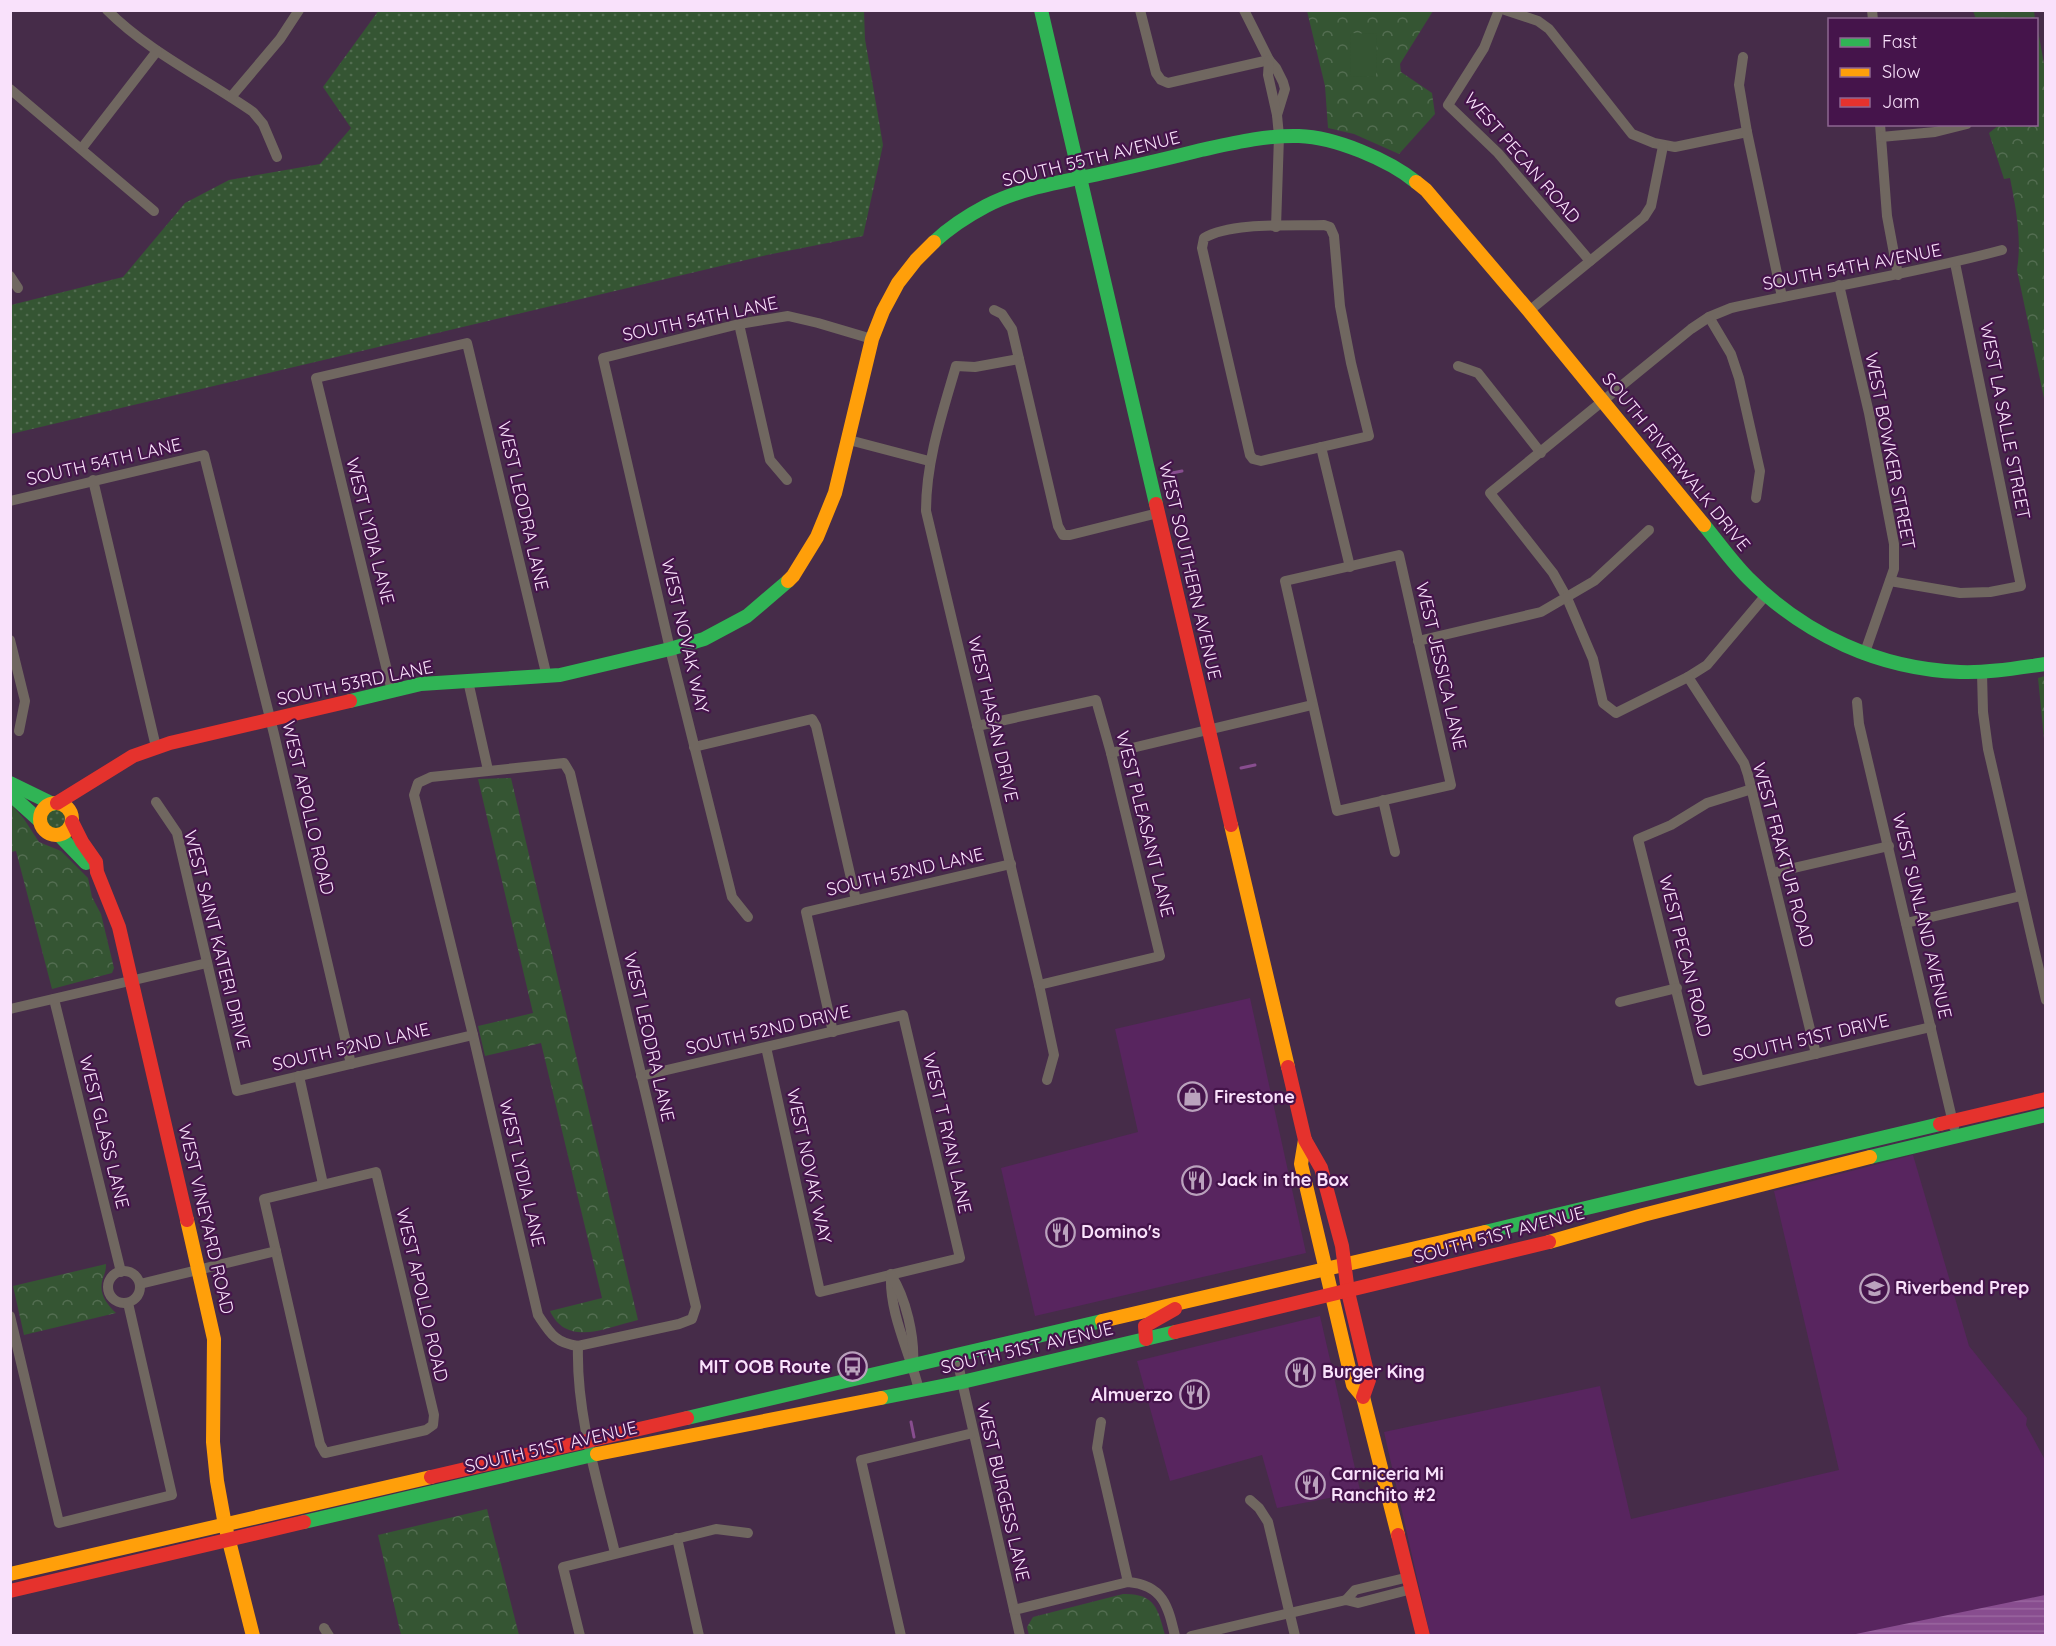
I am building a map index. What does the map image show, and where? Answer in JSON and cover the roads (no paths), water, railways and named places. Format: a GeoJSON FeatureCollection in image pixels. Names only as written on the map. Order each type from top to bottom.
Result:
{"type":"FeatureCollection","features":[{"type":"Feature","properties":{"kind":"main road","name":"WEST SOUTHERN AVENUE"},"geometry":{"type":"LineString","coordinates":[[1041,10],[1305,1140],[1322,1168],[1342,1245],[1348,1292],[1369,1380],[1363,1397]]}},
{"type":"Feature","properties":{"kind":"main road","name":"SOUTH 55TH AVENUE"},"geometry":{"type":"LineString","coordinates":[[849,440],[872,339],[883,311],[898,283],[925,249],[949,228],[973,213],[999,200],[1023,192],[1238,142],[1279,136],[1302,136],[1347,146]]}},
{"type":"Feature","properties":{"kind":"main road","name":"SOUTH RIVERWALK DRIVE"},"geometry":{"type":"LineString","coordinates":[[1347,146],[1396,169],[1426,190],[1529,310],[1747,577],[1766,595],[1813,630],[1864,655],[1926,670],[1982,673],[2046,664]]}},
{"type":"Feature","properties":{"kind":"main road","name":"SOUTH 53RD LANE"},"geometry":{"type":"LineString","coordinates":[[40,821],[44,808],[93,782],[124,761],[156,747],[435,682],[547,677],[704,639],[734,624],[770,598],[793,576],[809,552],[829,512],[849,440]]}},
{"type":"Feature","properties":{"kind":"main road","name":"SOUTH 53RD LANE"},"geometry":{"type":"LineString","coordinates":[[59,835],[67,831],[71,818],[93,782]]}},
{"type":"Feature","properties":{"kind":"main road"},"geometry":{"type":"LineString","coordinates":[[10,783],[66,806],[71,818]]}},
{"type":"Feature","properties":{"kind":"main road"},"geometry":{"type":"LineString","coordinates":[[10,794],[40,821],[46,832],[59,835],[75,849],[89,868],[97,872]]}},
{"type":"Feature","properties":{"kind":"main road","name":"WEST VINEYARD ROAD"},"geometry":{"type":"LineString","coordinates":[[71,818],[82,842],[96,862],[97,872],[119,927],[215,1340],[213,1445],[216,1473],[253,1635]]}},
{"type":"Feature","properties":{"kind":"main road","name":"SOUTH 51ST AVENUE"},"geometry":{"type":"LineString","coordinates":[[10,1574],[1344,1265],[2046,1099]]}},
{"type":"Feature","properties":{"kind":"main road","name":"SOUTH 51ST AVENUE"},"geometry":{"type":"LineString","coordinates":[[10,1591],[592,1455],[962,1382],[1332,1296],[1519,1251],[1642,1215],[2046,1115]]}},
{"type":"Feature","properties":{"kind":"main road","name":"WEST SOUTHERN AVENUE"},"geometry":{"type":"LineString","coordinates":[[1305,1140],[1301,1164],[1353,1385],[1363,1397],[1423,1635]]}},
{"type":"Feature","properties":{"kind":"main road"},"geometry":{"type":"LineString","coordinates":[[1638,1196],[1642,1215]]}},
{"type":"Feature","properties":{"kind":"main road"},"geometry":{"type":"LineString","coordinates":[[1146,1339],[1145,1326],[1188,1300]]}},
{"type":"Feature","properties":{"kind":"street"},"geometry":{"type":"LineString","coordinates":[[107,10],[120,24],[158,51],[252,112],[263,124],[277,157]]}},
{"type":"Feature","properties":{"kind":"street"},"geometry":{"type":"LineString","coordinates":[[231,97],[280,39],[299,10]]}},
{"type":"Feature","properties":{"kind":"street"},"geometry":{"type":"LineString","coordinates":[[1140,10],[1156,73],[1161,80],[1168,83],[1269,60]]}},
{"type":"Feature","properties":{"kind":"street"},"geometry":{"type":"LineString","coordinates":[[1244,10],[1269,60],[1283,82],[1285,89],[1277,115]]}},
{"type":"Feature","properties":{"kind":"street","name":"WEST PECAN ROAD"},"geometry":{"type":"LineString","coordinates":[[1499,10],[1484,48],[1448,105],[1498,153],[1590,261]]}},
{"type":"Feature","properties":{"kind":"street"},"geometry":{"type":"LineString","coordinates":[[1505,10],[1538,21],[1549,29],[1632,134],[1663,146],[1676,147],[1747,132]]}},
{"type":"Feature","properties":{"kind":"street"},"geometry":{"type":"LineString","coordinates":[[82,148],[158,51]]}},
{"type":"Feature","properties":{"kind":"street"},"geometry":{"type":"LineString","coordinates":[[1743,57],[1739,85],[1782,297]]}},
{"type":"Feature","properties":{"kind":"street"},"geometry":{"type":"LineString","coordinates":[[1269,60],[1268,75],[1279,136],[1276,227]]}},
{"type":"Feature","properties":{"kind":"street"},"geometry":{"type":"LineString","coordinates":[[1270,85],[1283,82]]}},
{"type":"Feature","properties":{"kind":"street"},"geometry":{"type":"LineString","coordinates":[[10,89],[154,211]]}},
{"type":"Feature","properties":{"kind":"street"},"geometry":{"type":"LineString","coordinates":[[1880,126],[1887,216],[1898,275]]}},
{"type":"Feature","properties":{"kind":"street"},"geometry":{"type":"LineString","coordinates":[[1881,137],[1935,132],[1958,126]]}},
{"type":"Feature","properties":{"kind":"street"},"geometry":{"type":"LineString","coordinates":[[1529,310],[1644,217],[1651,206],[1663,146]]}},
{"type":"Feature","properties":{"kind":"street"},"geometry":{"type":"LineString","coordinates":[[1324,225],[1330,228],[1334,236],[1340,306],[1369,436],[1261,461],[1253,459],[1250,455],[1203,248],[1204,238],[1213,233],[1242,228],[1276,227],[1324,225]]}},
{"type":"Feature","properties":{"kind":"street","name":"SOUTH 54TH AVENUE"},"geometry":{"type":"LineString","coordinates":[[1567,598],[1553,573],[1490,493],[1691,329],[1709,317],[1731,308],[1955,263],[2002,250]]}},
{"type":"Feature","properties":{"kind":"street","name":"WEST LA SALLE STREET"},"geometry":{"type":"LineString","coordinates":[[1890,581],[1960,593],[1990,592],[2021,586],[1955,263]]}},
{"type":"Feature","properties":{"kind":"street"},"geometry":{"type":"LineString","coordinates":[[10,276],[18,288]]}},
{"type":"Feature","properties":{"kind":"street","name":"WEST BOWKER STREET"},"geometry":{"type":"LineString","coordinates":[[1839,285],[1869,413],[1894,544],[1895,561],[1890,581],[1864,655]]}},
{"type":"Feature","properties":{"kind":"street"},"geometry":{"type":"LineString","coordinates":[[994,310],[1002,314],[1012,329],[1058,526],[1064,535],[1158,513]]}},
{"type":"Feature","properties":{"kind":"street","name":"SOUTH 54TH LANE"},"geometry":{"type":"LineString","coordinates":[[603,357],[739,324],[788,316],[818,322],[872,339]]}},
{"type":"Feature","properties":{"kind":"street"},"geometry":{"type":"LineString","coordinates":[[1709,317],[1731,354],[1739,378],[1760,471],[1756,498]]}},
{"type":"Feature","properties":{"kind":"street"},"geometry":{"type":"LineString","coordinates":[[739,324],[770,460],[787,480]]}},
{"type":"Feature","properties":{"kind":"street","name":"WEST LEODRA LANE"},"geometry":{"type":"LineString","coordinates":[[316,378],[467,343],[547,677]]}},
{"type":"Feature","properties":{"kind":"street","name":"WEST NOVAK WAY"},"geometry":{"type":"LineString","coordinates":[[603,357],[670,649],[732,897],[747,916]]}},
{"type":"Feature","properties":{"kind":"street","name":"WEST HASAN DRIVE"},"geometry":{"type":"LineString","coordinates":[[1019,359],[975,367],[956,366],[930,461],[926,511],[1039,985],[1053,1055],[1047,1080]]}},
{"type":"Feature","properties":{"kind":"street"},"geometry":{"type":"LineString","coordinates":[[1458,366],[1478,373],[1541,453]]}},
{"type":"Feature","properties":{"kind":"street","name":"WEST LYDIA LANE"},"geometry":{"type":"LineString","coordinates":[[316,378],[392,691]]}},
{"type":"Feature","properties":{"kind":"street"},"geometry":{"type":"LineString","coordinates":[[849,440],[930,461]]}},
{"type":"Feature","properties":{"kind":"street"},"geometry":{"type":"LineString","coordinates":[[1321,447],[1350,567],[1285,581],[1337,811],[1383,800],[1395,852]]}},
{"type":"Feature","properties":{"kind":"street","name":"SOUTH 54TH LANE"},"geometry":{"type":"LineString","coordinates":[[10,501],[204,455]]}},
{"type":"Feature","properties":{"kind":"street","name":"WEST APOLLO ROAD"},"geometry":{"type":"LineString","coordinates":[[204,455],[270,719],[351,1064]]}},
{"type":"Feature","properties":{"kind":"street"},"geometry":{"type":"LineString","coordinates":[[93,480],[156,747]]}},
{"type":"Feature","properties":{"kind":"street"},"geometry":{"type":"LineString","coordinates":[[1418,642],[1540,612],[1594,581],[1649,530]]}},
{"type":"Feature","properties":{"kind":"street","name":"WEST JESSICA LANE"},"geometry":{"type":"LineString","coordinates":[[1350,567],[1399,555],[1451,785],[1383,800]]}},
{"type":"Feature","properties":{"kind":"street"},"geometry":{"type":"LineString","coordinates":[[1567,598],[1593,659],[1604,703],[1616,713],[1707,665],[1766,595]]}},
{"type":"Feature","properties":{"kind":"street"},"geometry":{"type":"LineString","coordinates":[[10,640],[25,701],[19,731]]}},
{"type":"Feature","properties":{"kind":"street"},"geometry":{"type":"LineString","coordinates":[[1982,673],[1983,712],[1988,748],[2046,1000]]}},
{"type":"Feature","properties":{"kind":"street","name":"WEST FRAKTUR ROAD"},"geometry":{"type":"LineString","coordinates":[[1688,677],[1744,764],[1816,1054]]}},
{"type":"Feature","properties":{"kind":"street"},"geometry":{"type":"LineString","coordinates":[[468,681],[488,770]]}},
{"type":"Feature","properties":{"kind":"street","name":"WEST PLEASANT LANE"},"geometry":{"type":"LineString","coordinates":[[977,726],[1096,700],[1160,956],[1039,985]]}},
{"type":"Feature","properties":{"kind":"street","name":"WEST SUNLAND AVENUE"},"geometry":{"type":"LineString","coordinates":[[1857,702],[1859,724],[1956,1136]]}},
{"type":"Feature","properties":{"kind":"street"},"geometry":{"type":"LineString","coordinates":[[1111,753],[1312,705]]}},
{"type":"Feature","properties":{"kind":"street"},"geometry":{"type":"LineString","coordinates":[[694,747],[812,719],[816,726],[856,900]]}},
{"type":"Feature","properties":{"kind":"street","name":"WEST LEODRA LANE"},"geometry":{"type":"LineString","coordinates":[[488,770],[564,763],[570,773],[696,1307],[692,1320],[578,1346]]}},
{"type":"Feature","properties":{"kind":"street","name":"WEST LYDIA LANE"},"geometry":{"type":"LineString","coordinates":[[488,770],[431,777],[418,783],[414,795],[538,1315],[553,1336],[564,1344],[578,1346]]}},
{"type":"Feature","properties":{"kind":"street","name":"WEST PECAN ROAD"},"geometry":{"type":"LineString","coordinates":[[1699,1081],[1638,839],[1671,825],[1707,803],[1752,789]]}},
{"type":"Feature","properties":{"kind":"street","name":"WEST SAINT KATERI DRIVE"},"geometry":{"type":"LineString","coordinates":[[156,802],[177,833],[237,1091]]}},
{"type":"Feature","properties":{"kind":"street"},"geometry":{"type":"LineString","coordinates":[[1772,873],[1888,846]]}},
{"type":"Feature","properties":{"kind":"street","name":"SOUTH 52ND LANE"},"geometry":{"type":"LineString","coordinates":[[833,1032],[806,912],[1011,864]]}},
{"type":"Feature","properties":{"kind":"street"},"geometry":{"type":"LineString","coordinates":[[1906,923],[2021,896]]}},
{"type":"Feature","properties":{"kind":"street"},"geometry":{"type":"LineString","coordinates":[[10,1009],[207,963]]}},
{"type":"Feature","properties":{"kind":"street"},"geometry":{"type":"LineString","coordinates":[[1620,1002],[1677,988]]}},
{"type":"Feature","properties":{"kind":"street","name":"WEST GLASS LANE"},"geometry":{"type":"LineString","coordinates":[[54,999],[121,1272]]}},
{"type":"Feature","properties":{"kind":"street","name":"SOUTH 52ND DRIVE"},"geometry":{"type":"LineString","coordinates":[[642,1076],[903,1015]]}},
{"type":"Feature","properties":{"kind":"street","name":"WEST T RYAN LANE"},"geometry":{"type":"LineString","coordinates":[[891,1274],[960,1258],[903,1015]]}},
{"type":"Feature","properties":{"kind":"street","name":"SOUTH 51ST DRIVE"},"geometry":{"type":"LineString","coordinates":[[1699,1081],[1930,1027]]}},
{"type":"Feature","properties":{"kind":"street","name":"SOUTH 52ND LANE"},"geometry":{"type":"LineString","coordinates":[[237,1091],[473,1035]]}},
{"type":"Feature","properties":{"kind":"street","name":"WEST NOVAK WAY"},"geometry":{"type":"LineString","coordinates":[[766,1047],[820,1292],[891,1274]]}},
{"type":"Feature","properties":{"kind":"street"},"geometry":{"type":"LineString","coordinates":[[140,1284],[276,1251],[264,1198],[323,1184],[298,1076]]}},
{"type":"Feature","properties":{"kind":"street","name":"WEST APOLLO ROAD"},"geometry":{"type":"LineString","coordinates":[[276,1251],[320,1444],[325,1453],[426,1430],[433,1425],[434,1415],[376,1172],[323,1184]]}},
{"type":"Feature","properties":{"kind":"street"},"geometry":{"type":"LineString","coordinates":[[121,1272],[135,1276],[140,1284],[136,1298],[128,1303],[122,1303],[113,1298],[108,1288],[112,1278],[121,1272]]}},
{"type":"Feature","properties":{"kind":"street"},"geometry":{"type":"LineString","coordinates":[[891,1274],[890,1290],[905,1351],[913,1365],[919,1390]]}},
{"type":"Feature","properties":{"kind":"street"},"geometry":{"type":"LineString","coordinates":[[10,1316],[59,1523],[172,1495],[128,1303]]}},
{"type":"Feature","properties":{"kind":"street"},"geometry":{"type":"LineString","coordinates":[[578,1346],[577,1377],[615,1553]]}},
{"type":"Feature","properties":{"kind":"street","name":"WEST BURGESS LANE"},"geometry":{"type":"LineString","coordinates":[[956,1355],[1020,1635]]}},
{"type":"Feature","properties":{"kind":"street"},"geometry":{"type":"LineString","coordinates":[[1101,1422],[1097,1448],[1128,1582]]}},
{"type":"Feature","properties":{"kind":"street"},"geometry":{"type":"LineString","coordinates":[[901,1635],[861,1460],[973,1433]]}},
{"type":"Feature","properties":{"kind":"street"},"geometry":{"type":"LineString","coordinates":[[1250,1500],[1259,1508],[1268,1522],[1295,1635]]}},
{"type":"Feature","properties":{"kind":"street"},"geometry":{"type":"LineString","coordinates":[[580,1635],[563,1567],[716,1529],[748,1533]]}},
{"type":"Feature","properties":{"kind":"street"},"geometry":{"type":"LineString","coordinates":[[677,1538],[699,1635]]}},
{"type":"Feature","properties":{"kind":"street"},"geometry":{"type":"LineString","coordinates":[[1014,1610],[1128,1582],[1144,1585],[1165,1601],[1169,1608],[1175,1635]]}},
{"type":"Feature","properties":{"kind":"street"},"geometry":{"type":"LineString","coordinates":[[1191,1635],[1346,1600],[1358,1604],[1410,1583]]}},
{"type":"Feature","properties":{"kind":"waterway"},"geometry":{"type":"LineString","coordinates":[[1172,473],[1182,471]]}},
{"type":"Feature","properties":{"kind":"waterway"},"geometry":{"type":"LineString","coordinates":[[1241,768],[1255,765]]}},
{"type":"Feature","properties":{"kind":"waterway"},"geometry":{"type":"LineString","coordinates":[[911,1422],[914,1437]]}},
{"type":"Feature","properties":{"kind":"place","name":"Firestone"},"geometry":{"type":"Point","coordinates":[1193,1097]}},
{"type":"Feature","properties":{"kind":"place","name":"Jack in the Box"},"geometry":{"type":"Point","coordinates":[1196,1180]}},
{"type":"Feature","properties":{"kind":"place","name":"Domino's"},"geometry":{"type":"Point","coordinates":[1060,1232]}},
{"type":"Feature","properties":{"kind":"place","name":"Riverbend Prep"},"geometry":{"type":"Point","coordinates":[1874,1288]}},
{"type":"Feature","properties":{"kind":"place","name":"MIT OOB Route"},"geometry":{"type":"Point","coordinates":[852,1367]}},
{"type":"Feature","properties":{"kind":"place","name":"Burger King"},"geometry":{"type":"Point","coordinates":[1301,1372]}},
{"type":"Feature","properties":{"kind":"place","name":"Almuerzo"},"geometry":{"type":"Point","coordinates":[1194,1395]}},
{"type":"Feature","properties":{"kind":"place","name":"Carniceria Mi Ranchito #2"},"geometry":{"type":"Point","coordinates":[1310,1484]}}]}
